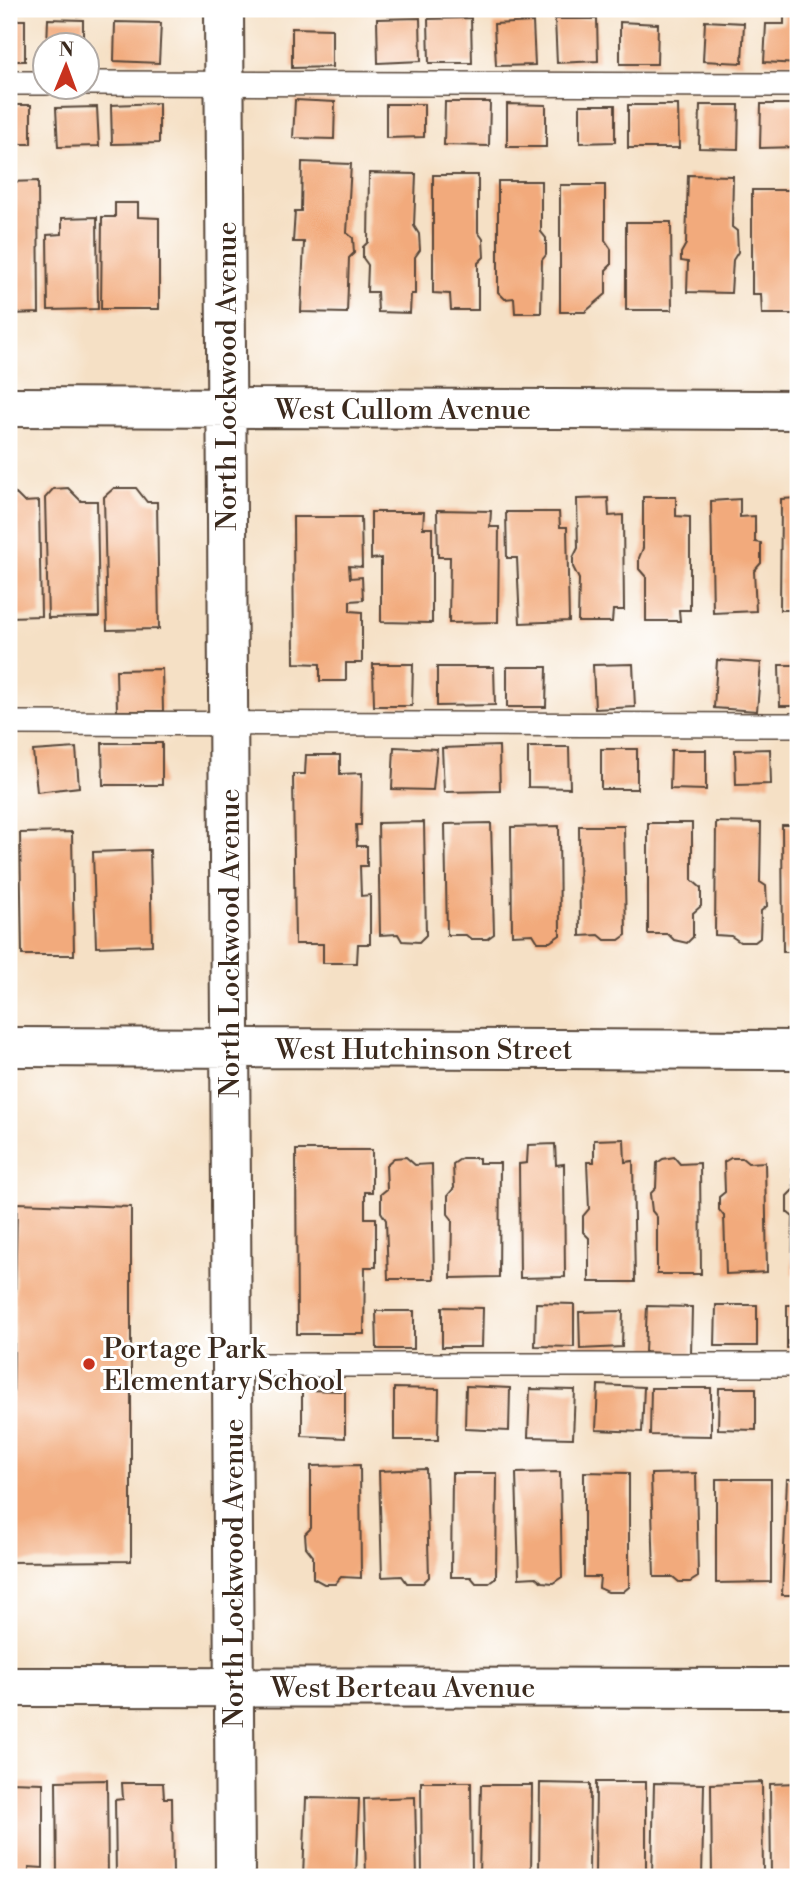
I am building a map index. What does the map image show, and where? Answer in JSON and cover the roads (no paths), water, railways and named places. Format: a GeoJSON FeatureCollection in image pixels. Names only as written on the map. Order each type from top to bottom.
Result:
{"type":"FeatureCollection","features":[{"type":"Feature","properties":{"kind":"street","name":"North Lockwood Avenue"},"geometry":{"type":"LineString","coordinates":[[224,9],[235,1877]]}},
{"type":"Feature","properties":{"kind":"street","name":"West Cullom Avenue"},"geometry":{"type":"LineString","coordinates":[[9,407],[798,410]]}},
{"type":"Feature","properties":{"kind":"street","name":"West Hutchinson Street"},"geometry":{"type":"LineString","coordinates":[[9,1047],[798,1050]]}},
{"type":"Feature","properties":{"kind":"street","name":"West Berteau Avenue"},"geometry":{"type":"LineString","coordinates":[[9,1687],[798,1688]]}},
{"type":"Feature","properties":{"kind":"lane"},"geometry":{"type":"LineString","coordinates":[[9,83],[32,83]]}},
{"type":"Feature","properties":{"kind":"lane"},"geometry":{"type":"LineString","coordinates":[[102,83],[798,85]]}},
{"type":"Feature","properties":{"kind":"lane"},"geometry":{"type":"LineString","coordinates":[[9,723],[798,725]]}},
{"type":"Feature","properties":{"kind":"lane"},"geometry":{"type":"LineString","coordinates":[[232,1364],[798,1365]]}},
{"type":"Feature","properties":{"kind":"place","name":"Portage Park Elementary School"},"geometry":{"type":"Point","coordinates":[89,1364]}}]}
